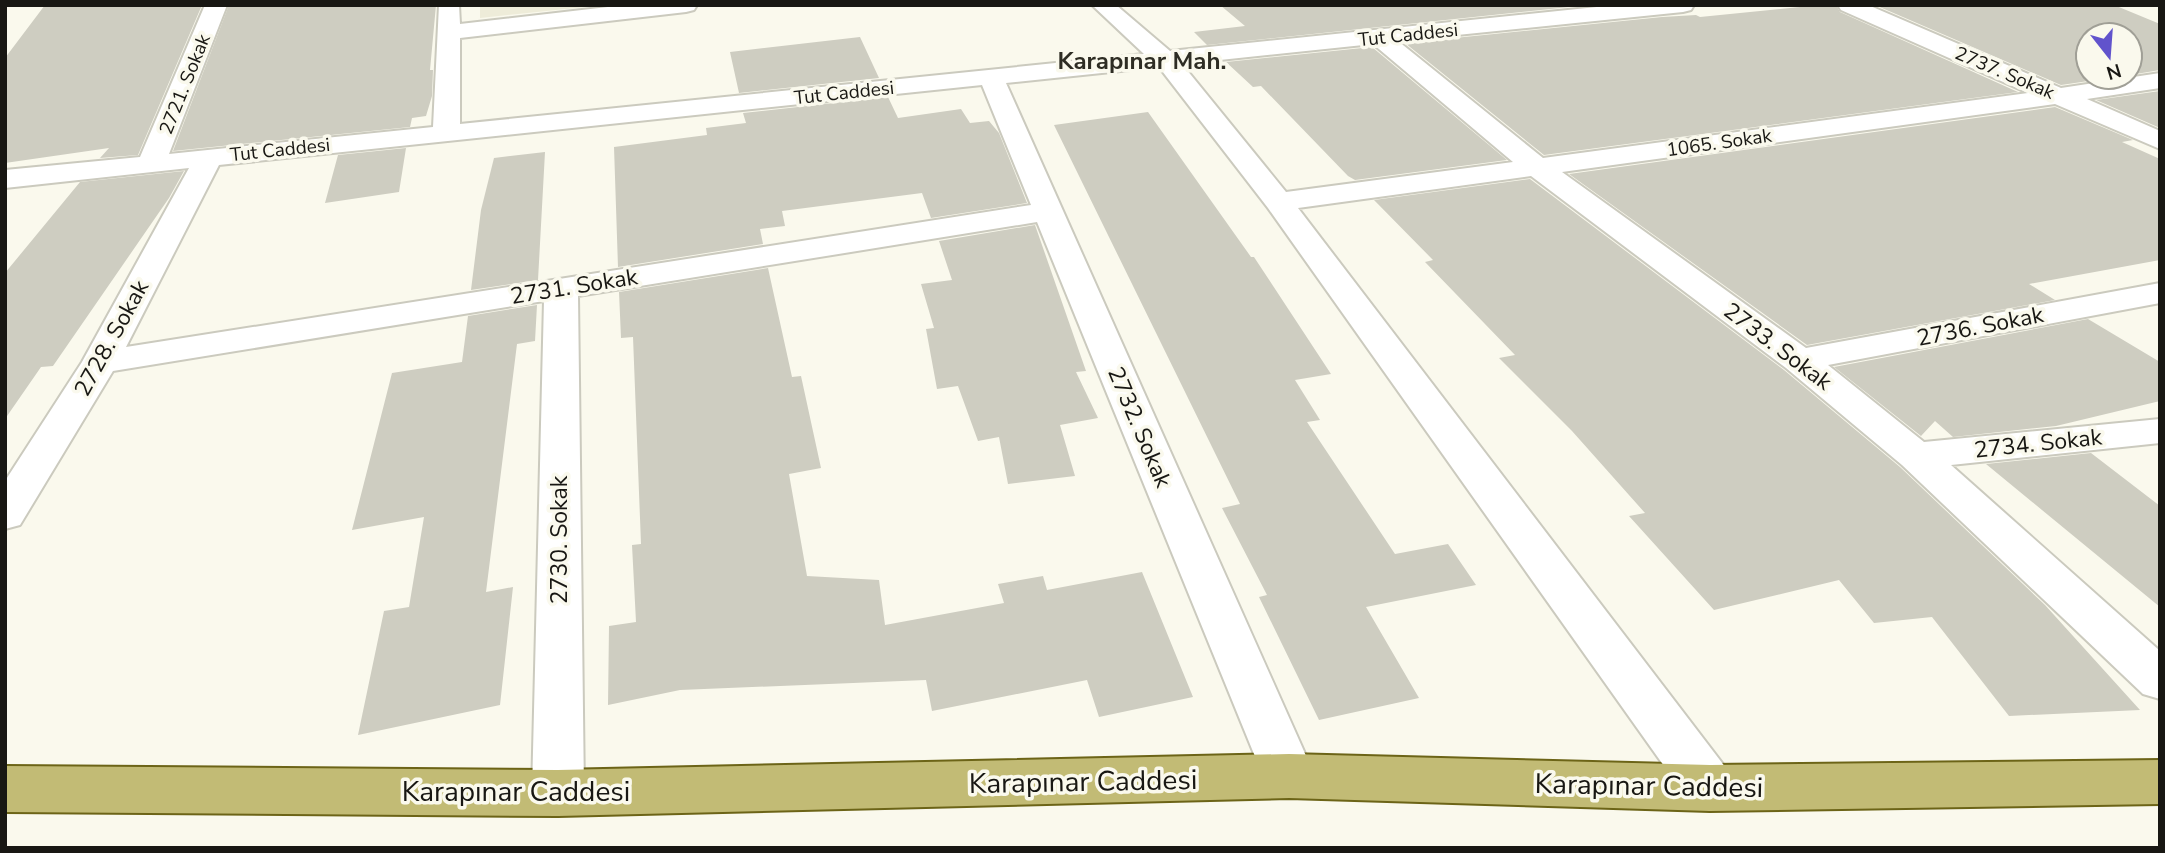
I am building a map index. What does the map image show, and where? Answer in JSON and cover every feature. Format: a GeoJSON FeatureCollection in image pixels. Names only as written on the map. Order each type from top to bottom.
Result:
{"type":"FeatureCollection","features":[{"type":"Feature","properties":{"kind":"main road","name":"Karapınar Caddesi"},"geometry":{"type":"LineString","coordinates":[[5,789],[558,793],[1289,776],[1710,789],[2160,782]]}},
{"type":"Feature","properties":{"kind":"street","name":"2721. Sokak"},"geometry":{"type":"LineString","coordinates":[[152,162],[216,5]]}},
{"type":"Feature","properties":{"kind":"street"},"geometry":{"type":"LineString","coordinates":[[446,133],[449,5]]}},
{"type":"Feature","properties":{"kind":"street"},"geometry":{"type":"LineString","coordinates":[[448,32],[686,5]]}},
{"type":"Feature","properties":{"kind":"street"},"geometry":{"type":"LineString","coordinates":[[1103,5],[1167,61],[1278,202],[1710,789]]}},
{"type":"Feature","properties":{"kind":"street","name":"Tut Caddesi"},"geometry":{"type":"LineString","coordinates":[[5,179],[1167,61],[1377,36],[1683,5]]}},
{"type":"Feature","properties":{"kind":"street","name":"2737. Sokak"},"geometry":{"type":"LineString","coordinates":[[1849,5],[2160,141]]}},
{"type":"Feature","properties":{"kind":"street"},"geometry":{"type":"LineString","coordinates":[[1434,11],[1463,29]]}},
{"type":"Feature","properties":{"kind":"street","name":"2733. Sokak"},"geometry":{"type":"LineString","coordinates":[[1377,36],[1537,167],[1799,360],[1916,456],[2160,680]]}},
{"type":"Feature","properties":{"kind":"street","name":"2732. Sokak"},"geometry":{"type":"LineString","coordinates":[[991,77],[1289,776]]}},
{"type":"Feature","properties":{"kind":"street","name":"1065. Sokak"},"geometry":{"type":"LineString","coordinates":[[1278,202],[2061,96],[2160,80]]}},
{"type":"Feature","properties":{"kind":"street","name":"2728. Sokak"},"geometry":{"type":"LineString","coordinates":[[5,514],[100,362],[209,157]]}},
{"type":"Feature","properties":{"kind":"street","name":"2731. Sokak"},"geometry":{"type":"LineString","coordinates":[[100,362],[1048,211]]}},
{"type":"Feature","properties":{"kind":"street","name":"2730. Sokak"},"geometry":{"type":"LineString","coordinates":[[558,793],[561,288]]}},
{"type":"Feature","properties":{"kind":"street","name":"2736. Sokak"},"geometry":{"type":"LineString","coordinates":[[1799,360],[2160,293]]}},
{"type":"Feature","properties":{"kind":"street","name":"2734. Sokak"},"geometry":{"type":"LineString","coordinates":[[1916,456],[2153,437]]}},
{"type":"Feature","properties":{"kind":"shaded area"},"geometry":{"type":"Polygon","coordinates":[[[480,5],[604,5],[480,18],[480,5]]]}},
{"type":"Feature","properties":{"kind":"building"},"geometry":{"type":"Polygon","coordinates":[[[45,5],[202,5],[138,155],[100,158],[109,148],[5,163],[5,58],[45,5]]]}},
{"type":"Feature","properties":{"kind":"building"},"geometry":{"type":"Polygon","coordinates":[[[229,5],[436,5],[430,70],[433,70],[432,96],[426,116],[412,118],[410,127],[173,151],[229,5]]]}},
{"type":"Feature","properties":{"kind":"building"},"geometry":{"type":"Polygon","coordinates":[[[1220,5],[1588,5],[1207,45],[1194,32],[1245,26],[1220,5]]]}},
{"type":"Feature","properties":{"kind":"building"},"geometry":{"type":"Polygon","coordinates":[[[1836,5],[1840,12],[2018,92],[1544,155],[1405,43],[1662,17],[1700,17],[1836,5]]]}},
{"type":"Feature","properties":{"kind":"building"},"geometry":{"type":"Polygon","coordinates":[[[1875,5],[2114,5],[2160,24],[2160,70],[2144,73],[2144,21],[2074,21],[2074,83],[2061,85],[1875,5]]]}},
{"type":"Feature","properties":{"kind":"building"},"geometry":{"type":"Polygon","coordinates":[[[860,37],[879,78],[739,93],[730,52],[860,37]]]}},
{"type":"Feature","properties":{"kind":"building"},"geometry":{"type":"Polygon","coordinates":[[[1372,47],[1507,160],[1355,180],[1348,176],[1261,86],[1253,87],[1226,62],[1372,47]]]}},
{"type":"Feature","properties":{"kind":"building"},"geometry":{"type":"Polygon","coordinates":[[[2160,91],[2160,128],[2096,100],[2160,91]]]}},
{"type":"Feature","properties":{"kind":"building"},"geometry":{"type":"Polygon","coordinates":[[[888,97],[898,118],[961,109],[970,123],[989,121],[999,133],[1027,203],[931,218],[922,193],[782,211],[785,226],[760,229],[763,244],[618,267],[614,147],[707,135],[706,128],[746,123],[743,113],[888,97]]]}},
{"type":"Feature","properties":{"kind":"building"},"geometry":{"type":"Polygon","coordinates":[[[2055,107],[2133,140],[2122,142],[2160,159],[2160,260],[2029,284],[2055,300],[1807,345],[1569,174],[2055,107]]]}},
{"type":"Feature","properties":{"kind":"building"},"geometry":{"type":"Polygon","coordinates":[[[1148,112],[1251,257],[1254,257],[1331,374],[1295,380],[1320,420],[1307,422],[1395,554],[1448,544],[1476,585],[1366,607],[1419,698],[1319,720],[1259,597],[1267,595],[1222,508],[1240,504],[1054,125],[1148,112]]]}},
{"type":"Feature","properties":{"kind":"building"},"geometry":{"type":"Polygon","coordinates":[[[406,148],[399,192],[325,203],[338,155],[406,148]]]}},
{"type":"Feature","properties":{"kind":"building"},"geometry":{"type":"Polygon","coordinates":[[[545,152],[538,280],[471,290],[481,210],[494,158],[545,152]]]}},
{"type":"Feature","properties":{"kind":"building"},"geometry":{"type":"Polygon","coordinates":[[[184,171],[169,198],[53,366],[41,367],[5,419],[5,273],[80,182],[184,171]]]}},
{"type":"Feature","properties":{"kind":"building"},"geometry":{"type":"Polygon","coordinates":[[[1530,179],[1784,370],[1900,467],[2045,605],[2140,710],[2009,716],[1932,617],[1874,623],[1839,580],[1714,610],[1629,516],[1645,513],[1572,431],[1499,358],[1515,355],[1425,262],[1433,260],[1374,200],[1530,179]]]}},
{"type":"Feature","properties":{"kind":"building"},"geometry":{"type":"Polygon","coordinates":[[[1035,225],[1086,371],[1076,372],[1098,418],[1060,425],[1075,476],[1008,484],[999,437],[978,441],[958,386],[937,389],[926,329],[934,328],[921,284],[952,280],[939,241],[1035,225]]]}},
{"type":"Feature","properties":{"kind":"building"},"geometry":{"type":"Polygon","coordinates":[[[768,268],[792,377],[801,376],[821,468],[789,474],[807,576],[879,580],[885,625],[1004,603],[998,584],[1043,576],[1047,590],[1142,572],[1193,697],[1099,717],[1087,680],[932,711],[926,680],[680,690],[608,705],[609,626],[636,622],[632,545],[641,544],[633,337],[621,338],[619,292],[768,268]]]}},
{"type":"Feature","properties":{"kind":"building"},"geometry":{"type":"Polygon","coordinates":[[[537,305],[535,341],[517,344],[486,592],[513,587],[500,705],[358,735],[384,611],[409,607],[424,517],[352,530],[392,373],[462,362],[468,316],[537,305]]]}},
{"type":"Feature","properties":{"kind":"building"},"geometry":{"type":"Polygon","coordinates":[[[2088,319],[2160,362],[2160,401],[2056,426],[1953,437],[1935,421],[1921,436],[1834,367],[2088,319]]]}},
{"type":"Feature","properties":{"kind":"building"},"geometry":{"type":"Polygon","coordinates":[[[2091,453],[2160,506],[2160,607],[1986,464],[2091,453]]]}},
{"type":"Feature","properties":{"kind":"district","name":"Karapınar Mah."},"geometry":{"type":"Point","coordinates":[1142,61]}}]}
